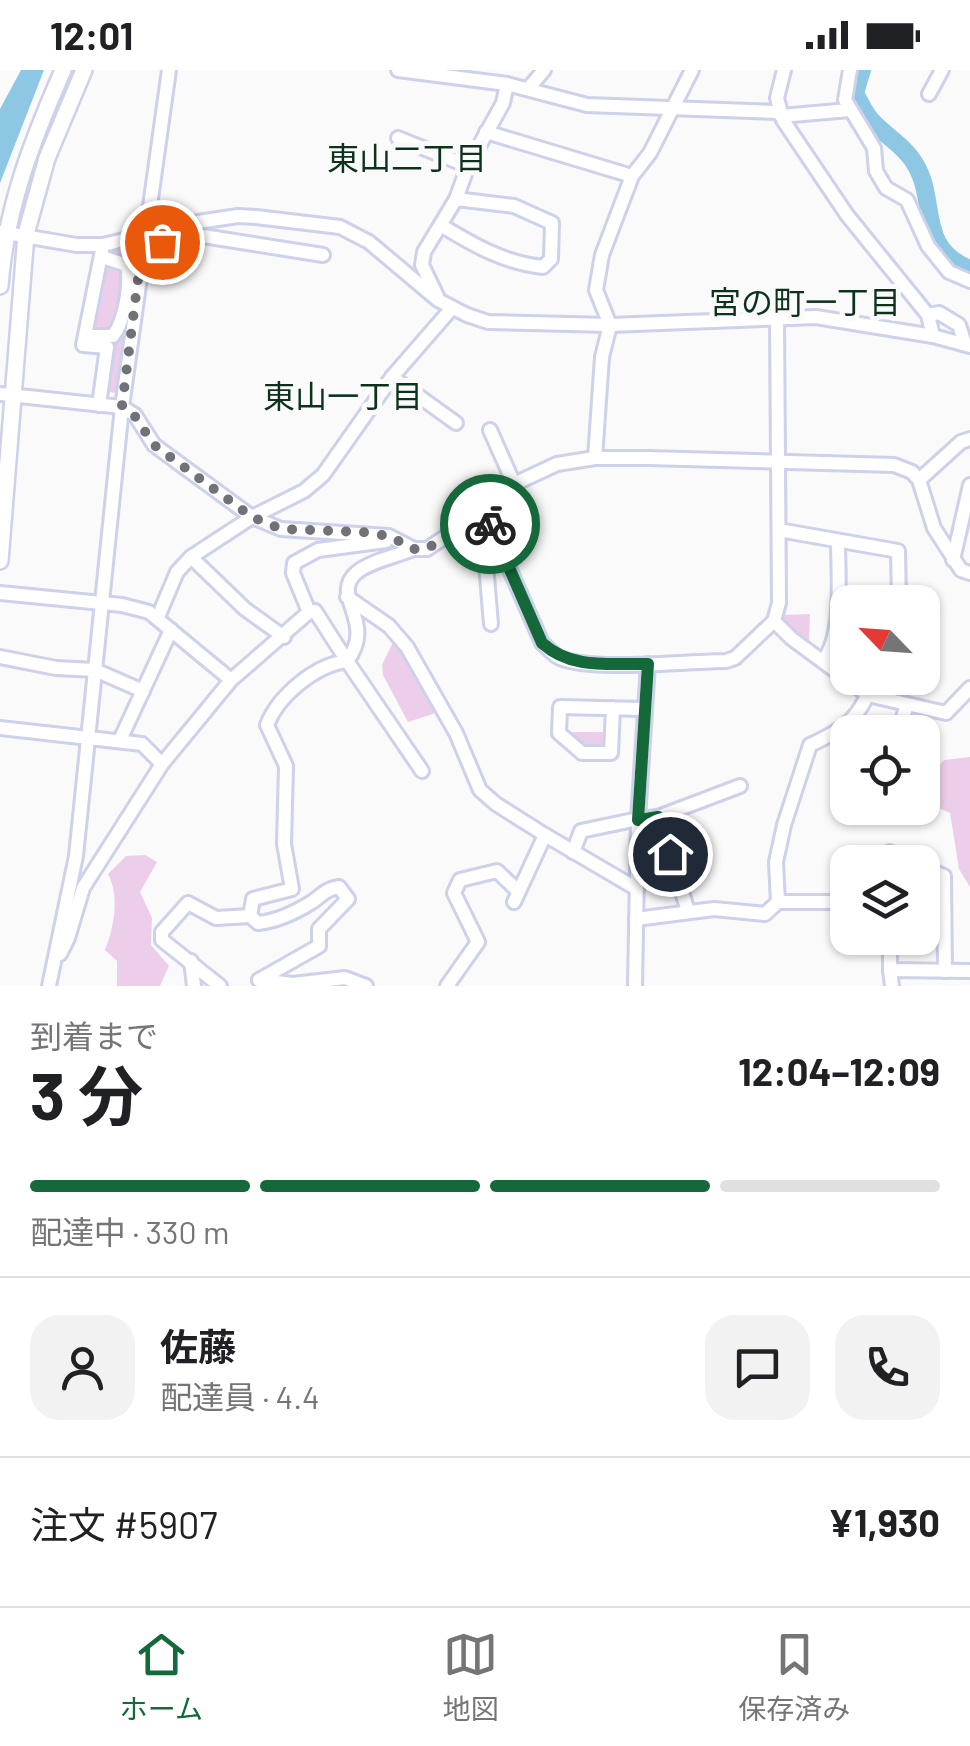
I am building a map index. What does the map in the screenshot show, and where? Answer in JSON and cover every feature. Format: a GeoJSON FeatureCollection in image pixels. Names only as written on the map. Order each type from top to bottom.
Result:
{"type":"FeatureCollection","features":[{"type":"Feature","properties":{"kind":"main road"},"geometry":{"type":"LineString","coordinates":[[0,286],[3,232],[29,149],[63,70]]}},
{"type":"Feature","properties":{"kind":"main road"},"geometry":{"type":"LineString","coordinates":[[0,560],[6,395],[26,234],[47,158],[84,70]]}},
{"type":"Feature","properties":{"kind":"street"},"geometry":{"type":"LineString","coordinates":[[49,986],[76,856],[122,406],[170,70]]}},
{"type":"Feature","properties":{"kind":"street"},"geometry":{"type":"LineString","coordinates":[[398,70],[507,84],[586,105],[780,114],[849,110]]}},
{"type":"Feature","properties":{"kind":"street"},"geometry":{"type":"LineString","coordinates":[[528,89],[544,70]]}},
{"type":"Feature","properties":{"kind":"street"},"geometry":{"type":"LineString","coordinates":[[595,458],[602,357],[610,325],[596,290],[599,268],[632,176],[650,153],[692,70]]}},
{"type":"Feature","properties":{"kind":"street"},"geometry":{"type":"LineString","coordinates":[[784,70],[778,98],[780,114],[847,216],[928,314],[933,336]]}},
{"type":"Feature","properties":{"kind":"street"},"geometry":{"type":"LineString","coordinates":[[850,70],[845,100],[874,148],[876,171],[886,188],[907,200],[928,246],[949,272],[970,282]]}},
{"type":"Feature","properties":{"kind":"street"},"geometry":{"type":"LineString","coordinates":[[929,94],[942,70]]}},
{"type":"Feature","properties":{"kind":"street"},"geometry":{"type":"LineString","coordinates":[[438,300],[422,265],[424,252],[442,226],[468,166],[504,103],[507,84]]}},
{"type":"Feature","properties":{"kind":"street"},"geometry":{"type":"LineString","coordinates":[[486,132],[632,176]]}},
{"type":"Feature","properties":{"kind":"street"},"geometry":{"type":"LineString","coordinates":[[398,138],[468,166]]}},
{"type":"Feature","properties":{"kind":"street"},"geometry":{"type":"LineString","coordinates":[[442,226],[486,253],[542,268],[551,259],[552,223],[514,206],[456,199]]}},
{"type":"Feature","properties":{"kind":"street"},"geometry":{"type":"LineString","coordinates":[[103,251],[238,216],[340,227],[369,242],[438,300],[488,322],[610,325],[816,317],[968,345]]}},
{"type":"Feature","properties":{"kind":"street"},"geometry":{"type":"LineString","coordinates":[[3,232],[103,251],[128,264],[120,326],[113,336],[87,336]]}},
{"type":"Feature","properties":{"kind":"street"},"geometry":{"type":"LineString","coordinates":[[144,241],[203,236],[324,255]]}},
{"type":"Feature","properties":{"kind":"street"},"geometry":{"type":"LineString","coordinates":[[99,406],[106,348],[83,345],[103,251]]}},
{"type":"Feature","properties":{"kind":"street"},"geometry":{"type":"LineString","coordinates":[[158,617],[177,572],[191,557],[252,517],[304,491],[323,474],[392,377],[452,308]]}},
{"type":"Feature","properties":{"kind":"street"},"geometry":{"type":"LineString","coordinates":[[928,314],[940,313],[959,325],[968,345]]}},
{"type":"Feature","properties":{"kind":"street"},"geometry":{"type":"LineString","coordinates":[[484,510],[542,643],[558,657],[581,663],[648,664],[726,662],[734,658],[774,621],[779,602],[777,319]]}},
{"type":"Feature","properties":{"kind":"street"},"geometry":{"type":"LineString","coordinates":[[392,377],[456,423]]}},
{"type":"Feature","properties":{"kind":"street"},"geometry":{"type":"LineString","coordinates":[[122,406],[133,389]]}},
{"type":"Feature","properties":{"kind":"street"},"geometry":{"type":"LineString","coordinates":[[6,395],[122,406],[134,415],[154,445],[252,517],[281,529],[362,532],[398,540],[414,549]]}},
{"type":"Feature","properties":{"kind":"street"},"geometry":{"type":"LineString","coordinates":[[490,430],[514,484]]}},
{"type":"Feature","properties":{"kind":"street"},"geometry":{"type":"LineString","coordinates":[[919,480],[961,442],[970,440]]}},
{"type":"Feature","properties":{"kind":"street"},"geometry":{"type":"LineString","coordinates":[[250,916],[253,900],[292,889],[284,844],[286,766],[268,726],[274,708],[327,667],[348,661],[359,638],[358,623],[347,597],[348,585],[356,574],[414,549],[427,549],[514,484],[557,464],[595,458],[894,464],[919,480],[929,517],[953,560],[970,574]]}},
{"type":"Feature","properties":{"kind":"street"},"geometry":{"type":"LineString","coordinates":[[953,560],[970,485]]}},
{"type":"Feature","properties":{"kind":"street"},"geometry":{"type":"LineString","coordinates":[[779,530],[898,551],[898,585]]}},
{"type":"Feature","properties":{"kind":"street"},"geometry":{"type":"LineString","coordinates":[[310,612],[293,572],[300,557],[342,546],[398,540]]}},
{"type":"Feature","properties":{"kind":"street"},"geometry":{"type":"LineString","coordinates":[[824,661],[830,652],[838,611],[838,541]]}},
{"type":"Feature","properties":{"kind":"street"},"geometry":{"type":"LineString","coordinates":[[491,624],[485,554],[498,544]]}},
{"type":"Feature","properties":{"kind":"street"},"geometry":{"type":"LineString","coordinates":[[191,557],[245,609],[284,637]]}},
{"type":"Feature","properties":{"kind":"street"},"geometry":{"type":"LineString","coordinates":[[0,593],[136,608],[158,617],[231,680]]}},
{"type":"Feature","properties":{"kind":"street"},"geometry":{"type":"LineString","coordinates":[[347,597],[389,626],[406,647],[456,733],[480,790],[544,835],[637,889]]}},
{"type":"Feature","properties":{"kind":"street"},"geometry":{"type":"LineString","coordinates":[[52,970],[68,938],[83,888],[162,764],[231,680],[310,612]]}},
{"type":"Feature","properties":{"kind":"street"},"geometry":{"type":"LineString","coordinates":[[310,612],[315,612],[422,772]]}},
{"type":"Feature","properties":{"kind":"street"},"geometry":{"type":"LineString","coordinates":[[774,621],[830,666]]}},
{"type":"Feature","properties":{"kind":"street"},"geometry":{"type":"LineString","coordinates":[[120,740],[172,630]]}},
{"type":"Feature","properties":{"kind":"street"},"geometry":{"type":"LineString","coordinates":[[0,657],[56,668],[95,670],[143,691]]}},
{"type":"Feature","properties":{"kind":"street"},"geometry":{"type":"LineString","coordinates":[[635,986],[638,820],[648,664]]}},
{"type":"Feature","properties":{"kind":"street"},"geometry":{"type":"LineString","coordinates":[[872,695],[946,712],[970,688]]}},
{"type":"Feature","properties":{"kind":"street"},"geometry":{"type":"LineString","coordinates":[[778,902],[776,862],[810,744],[844,729],[866,704],[868,695]]}},
{"type":"Feature","properties":{"kind":"street"},"geometry":{"type":"LineString","coordinates":[[904,715],[907,705]]}},
{"type":"Feature","properties":{"kind":"street"},"geometry":{"type":"LineString","coordinates":[[613,708],[610,753],[582,752],[559,733],[560,707],[613,708],[644,709]]}},
{"type":"Feature","properties":{"kind":"street"},"geometry":{"type":"LineString","coordinates":[[0,728],[142,744],[162,764]]}},
{"type":"Feature","properties":{"kind":"street"},"geometry":{"type":"LineString","coordinates":[[573,852],[581,831],[658,817],[740,786]]}},
{"type":"Feature","properties":{"kind":"street"},"geometry":{"type":"LineString","coordinates":[[658,817],[688,911]]}},
{"type":"Feature","properties":{"kind":"street"},"geometry":{"type":"LineString","coordinates":[[447,986],[478,942],[454,893],[460,880],[497,871],[516,897],[544,835]]}},
{"type":"Feature","properties":{"kind":"street"},"geometry":{"type":"LineString","coordinates":[[940,874],[944,876],[945,971]]}},
{"type":"Feature","properties":{"kind":"street"},"geometry":{"type":"LineString","coordinates":[[220,986],[162,940],[161,936],[188,902],[216,918],[250,916],[258,923],[270,922],[315,900],[328,888],[340,886],[348,899],[319,929],[319,946],[259,983]]}},
{"type":"Feature","properties":{"kind":"street"},"geometry":{"type":"LineString","coordinates":[[636,919],[714,909],[765,914],[778,902],[830,902]]}},
{"type":"Feature","properties":{"kind":"street"},"geometry":{"type":"LineString","coordinates":[[890,955],[892,986]]}},
{"type":"Feature","properties":{"kind":"street"},"geometry":{"type":"LineString","coordinates":[[191,960],[194,986]]}},
{"type":"Feature","properties":{"kind":"street"},"geometry":{"type":"LineString","coordinates":[[890,970],[970,971]]}},
{"type":"Feature","properties":{"kind":"street"},"geometry":{"type":"LineString","coordinates":[[259,983],[345,978],[366,986]]}},
{"type":"Feature","properties":{"kind":"shaded area"},"geometry":{"type":"Polygon","coordinates":[[[104,249],[137,249],[120,394],[105,391],[111,345],[85,343],[104,249]]]}},
{"type":"Feature","properties":{"kind":"shaded area"},"geometry":{"type":"Polygon","coordinates":[[[810,614],[809,645],[785,624],[783,615],[810,614]]]}},
{"type":"Feature","properties":{"kind":"shaded area"},"geometry":{"type":"Polygon","coordinates":[[[394,640],[439,712],[408,722],[383,675],[382,665],[394,640]]]}},
{"type":"Feature","properties":{"kind":"shaded area"},"geometry":{"type":"Polygon","coordinates":[[[564,732],[608,732],[606,747],[582,749],[564,732]]]}},
{"type":"Feature","properties":{"kind":"shaded area"},"geometry":{"type":"Polygon","coordinates":[[[970,757],[970,887],[959,869],[950,813],[940,809],[940,765],[944,760],[970,757]]]}},
{"type":"Feature","properties":{"kind":"shaded area"},"geometry":{"type":"Polygon","coordinates":[[[145,855],[157,862],[140,892],[152,918],[151,945],[169,966],[160,986],[117,986],[117,961],[105,950],[114,912],[114,892],[108,874],[126,856],[145,855]]]}},
{"type":"Feature","properties":{"kind":"water"},"geometry":{"type":"Polygon","coordinates":[[[21,70],[44,70],[0,183],[0,109],[21,70]]]}},
{"type":"Feature","properties":{"kind":"waterway"},"geometry":{"type":"LineString","coordinates":[[862,70],[855,93],[862,107],[911,158],[922,178],[935,236],[953,260],[970,269]]}},
{"type":"Feature","properties":{"kind":"way so far"},"geometry":{"type":"LineString","coordinates":[[162,242],[142,247],[122,406],[134,415],[154,445],[252,517],[281,529],[362,532],[389,536],[414,549],[427,549],[484,510],[490,524]]}},
{"type":"Feature","properties":{"kind":"district","name":"東山二丁目"},"geometry":{"type":"Point","coordinates":[407,157]}},
{"type":"Feature","properties":{"kind":"district","name":"宮の町一丁目"},"geometry":{"type":"Point","coordinates":[805,301]}},
{"type":"Feature","properties":{"kind":"district","name":"東山一丁目"},"geometry":{"type":"Point","coordinates":[343,395]}},
{"type":"Feature","properties":{"kind":"route"},"geometry":{"type":"LineString","coordinates":[[490,524],[542,643],[558,657],[581,663],[648,664],[638,820],[658,817],[670,854]]}}]}
